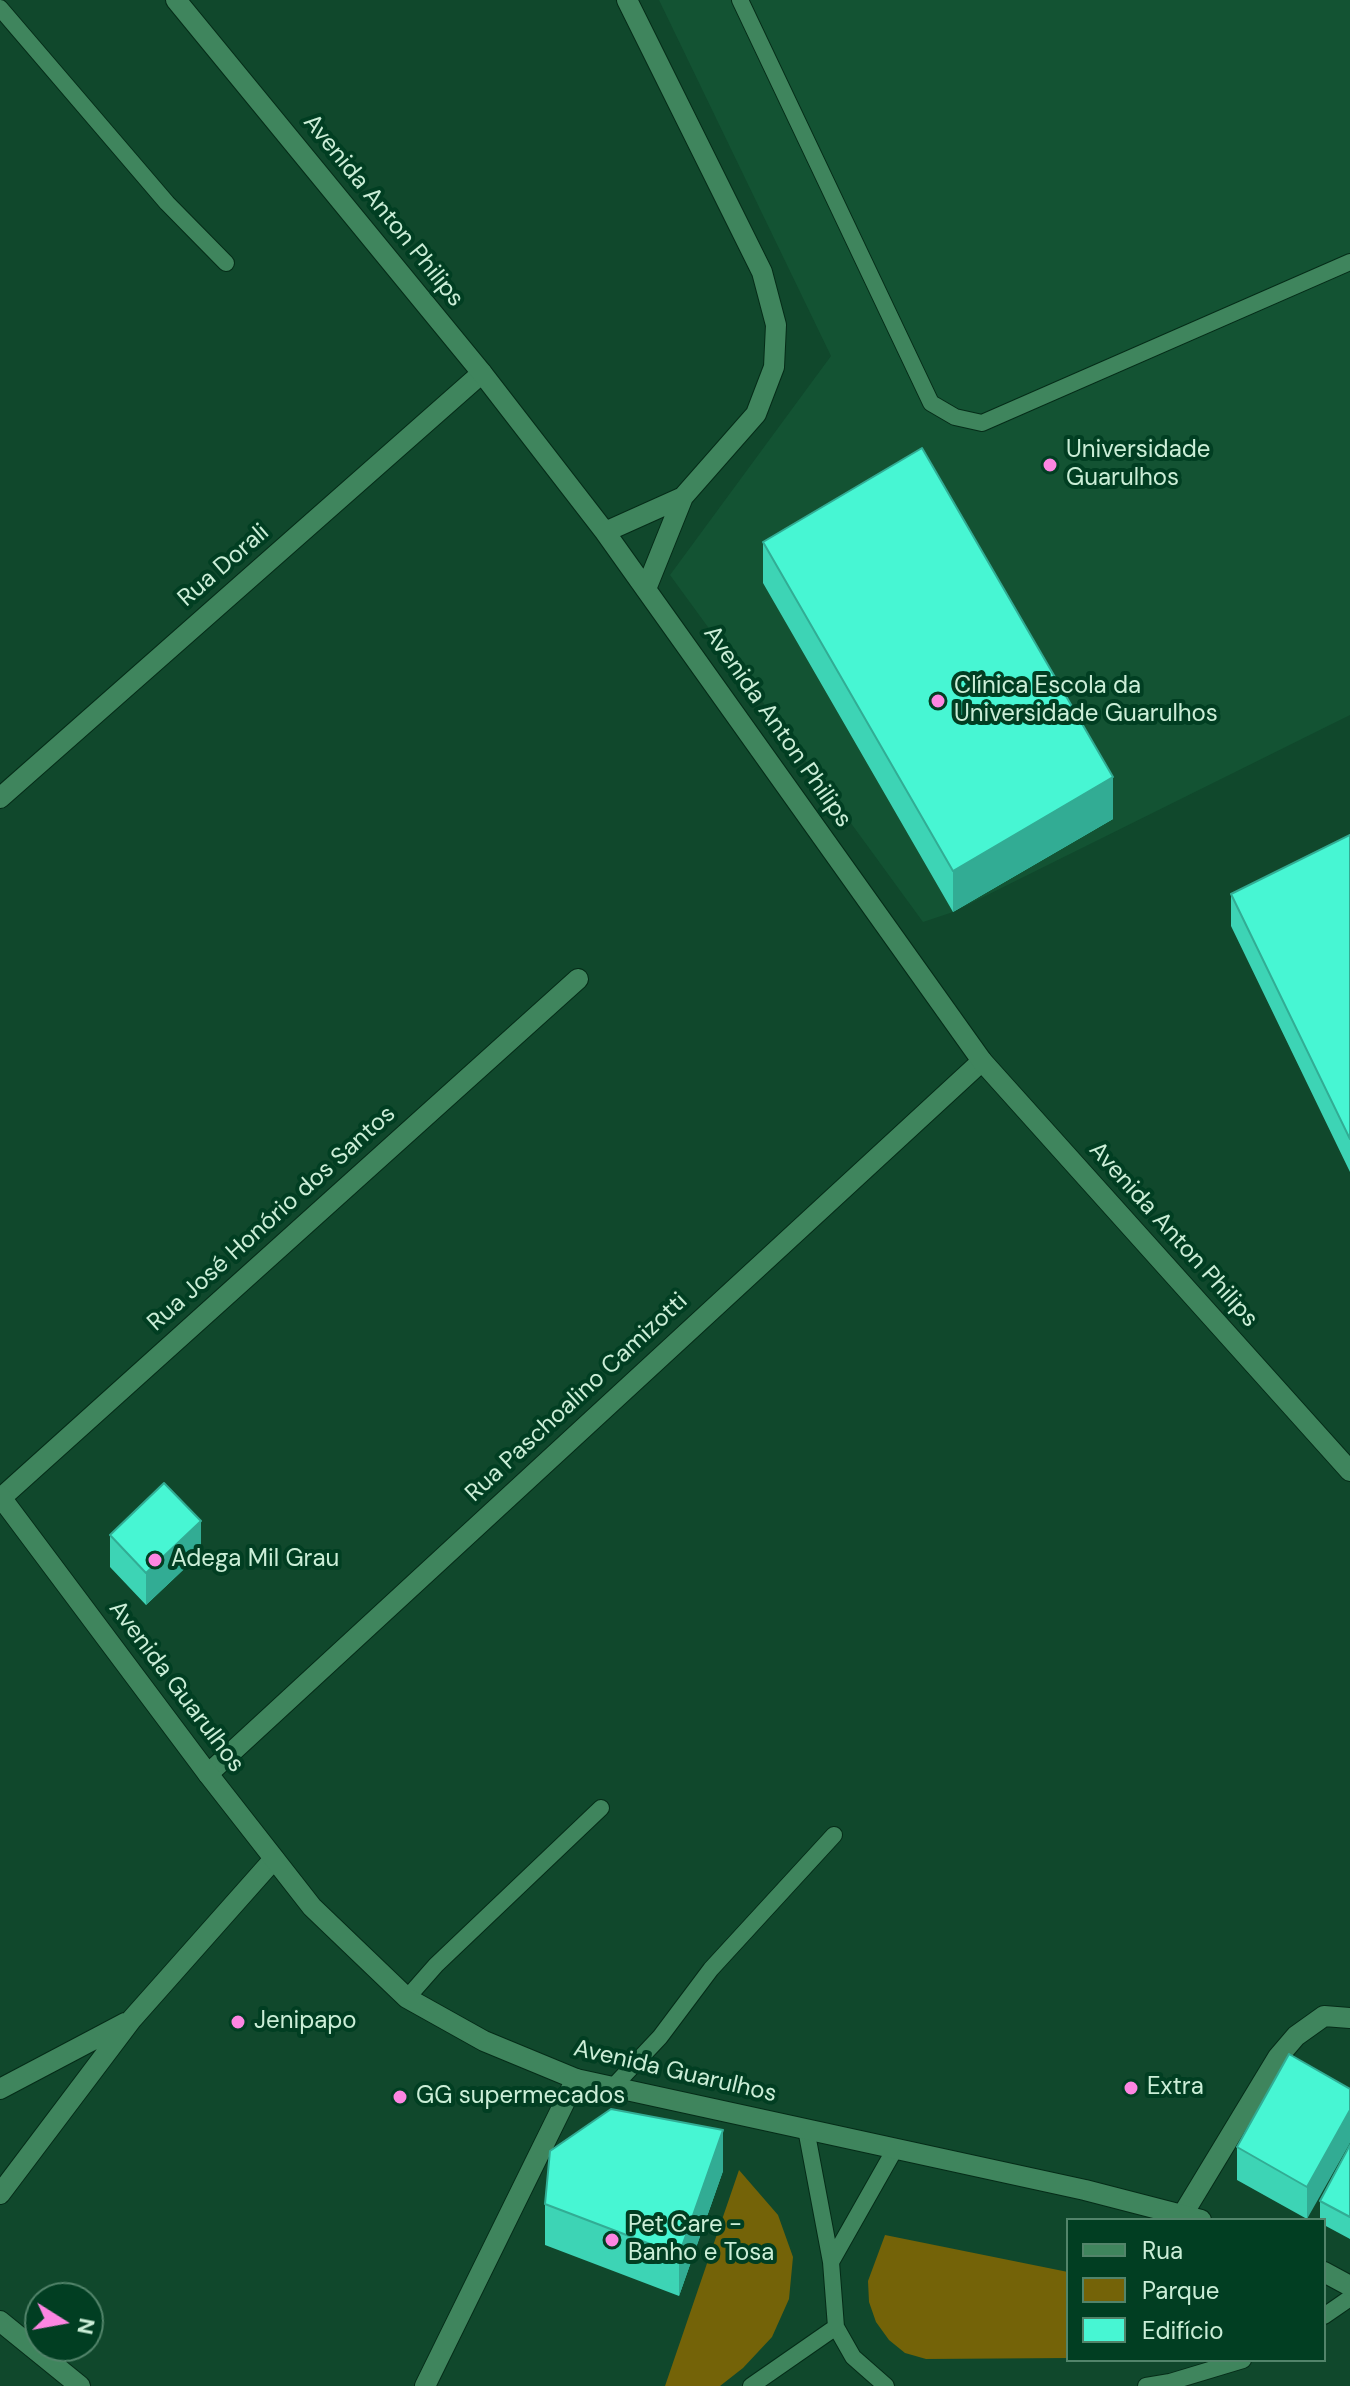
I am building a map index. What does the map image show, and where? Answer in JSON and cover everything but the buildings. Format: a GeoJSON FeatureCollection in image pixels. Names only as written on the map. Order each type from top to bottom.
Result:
{"type":"FeatureCollection","features":[{"type":"Feature","properties":{"kind":"street","name":"Avenida Anton Philips"},"geometry":{"type":"LineString","coordinates":[[176,0],[482,373],[605,532],[982,1061],[1350,1471]]}},
{"type":"Feature","properties":{"kind":"street"},"geometry":{"type":"LineString","coordinates":[[627,0],[762,272],[776,325],[774,367],[756,414],[683,497],[646,589]]}},
{"type":"Feature","properties":{"kind":"street","name":"Rua Dorali"},"geometry":{"type":"LineString","coordinates":[[0,798],[482,373]]}},
{"type":"Feature","properties":{"kind":"street"},"geometry":{"type":"LineString","coordinates":[[605,532],[683,497]]}},
{"type":"Feature","properties":{"kind":"street","name":"Rua José Honório dos Santos"},"geometry":{"type":"LineString","coordinates":[[1,1497],[578,979]]}},
{"type":"Feature","properties":{"kind":"street","name":"Rua Paschoalino Camizotti"},"geometry":{"type":"LineString","coordinates":[[208,1774],[982,1061]]}},
{"type":"Feature","properties":{"kind":"street","name":"Avenida Guarulhos"},"geometry":{"type":"LineString","coordinates":[[1,1497],[208,1774],[312,1907],[407,1998],[484,2041],[576,2079],[1192,2217]]}},
{"type":"Feature","properties":{"kind":"street"},"geometry":{"type":"LineString","coordinates":[[0,2194],[132,2019],[274,1859]]}},
{"type":"Feature","properties":{"kind":"street"},"geometry":{"type":"LineString","coordinates":[[1192,2217],[1278,2057],[1296,2036],[1324,2016],[1350,2018]]}},
{"type":"Feature","properties":{"kind":"street"},"geometry":{"type":"LineString","coordinates":[[0,2089],[132,2019]]}},
{"type":"Feature","properties":{"kind":"street"},"geometry":{"type":"LineString","coordinates":[[425,2386],[576,2079]]}},
{"type":"Feature","properties":{"kind":"street"},"geometry":{"type":"LineString","coordinates":[[1326,2273],[1350,2286]]}},
{"type":"Feature","properties":{"kind":"street"},"geometry":{"type":"LineString","coordinates":[[0,2321],[80,2386]]}},
{"type":"Feature","properties":{"kind":"lane"},"geometry":{"type":"LineString","coordinates":[[740,0],[931,403],[955,417],[982,423],[1350,262]]}},
{"type":"Feature","properties":{"kind":"lane"},"geometry":{"type":"LineString","coordinates":[[0,8],[167,203],[226,263]]}},
{"type":"Feature","properties":{"kind":"lane"},"geometry":{"type":"LineString","coordinates":[[407,1998],[436,1965],[601,1808]]}},
{"type":"Feature","properties":{"kind":"lane"},"geometry":{"type":"LineString","coordinates":[[612,2088],[660,2037],[711,1969],[834,1835]]}},
{"type":"Feature","properties":{"kind":"lane"},"geometry":{"type":"LineString","coordinates":[[806,2129],[831,2262],[836,2327],[853,2357],[886,2386]]}},
{"type":"Feature","properties":{"kind":"lane"},"geometry":{"type":"LineString","coordinates":[[831,2262],[895,2149]]}},
{"type":"Feature","properties":{"kind":"lane"},"geometry":{"type":"LineString","coordinates":[[1326,2315],[1350,2298]]}},
{"type":"Feature","properties":{"kind":"lane"},"geometry":{"type":"LineString","coordinates":[[751,2386],[836,2327]]}},
{"type":"Feature","properties":{"kind":"lane"},"geometry":{"type":"LineString","coordinates":[[1146,2386],[1236,2362]]}},
{"type":"Feature","properties":{"kind":"shaded area","name":"Universidade Guarulhos"},"geometry":{"type":"Polygon","coordinates":[[[659,0],[1350,0],[1350,715],[953,912],[923,922],[670,575],[831,356],[659,0]]]}},
{"type":"Feature","properties":{"kind":"green space"},"geometry":{"type":"Polygon","coordinates":[[[739,2170],[778,2215],[793,2257],[789,2299],[772,2337],[743,2368],[720,2386],[665,2386],[739,2170]]]}},
{"type":"Feature","properties":{"kind":"green space"},"geometry":{"type":"Polygon","coordinates":[[[885,2235],[1066,2272],[1066,2358],[926,2359],[905,2353],[889,2340],[876,2322],[869,2302],[868,2281],[885,2235]]]}},
{"type":"Feature","properties":{"kind":"place","name":"Universidade Guarulhos"},"geometry":{"type":"Point","coordinates":[1050,465]}},
{"type":"Feature","properties":{"kind":"place","name":"Clínica Escola da Universidade Guarulhos"},"geometry":{"type":"Point","coordinates":[938,701]}},
{"type":"Feature","properties":{"kind":"place","name":"Adega Mil Grau"},"geometry":{"type":"Point","coordinates":[155,1560]}},
{"type":"Feature","properties":{"kind":"place","name":"Jenipapo"},"geometry":{"type":"Point","coordinates":[238,2022]}},
{"type":"Feature","properties":{"kind":"place","name":"Extra"},"geometry":{"type":"Point","coordinates":[1131,2088]}},
{"type":"Feature","properties":{"kind":"place","name":"GG supermecados"},"geometry":{"type":"Point","coordinates":[400,2097]}},
{"type":"Feature","properties":{"kind":"place","name":"Pet Care - Banho e Tosa"},"geometry":{"type":"Point","coordinates":[612,2240]}}]}
